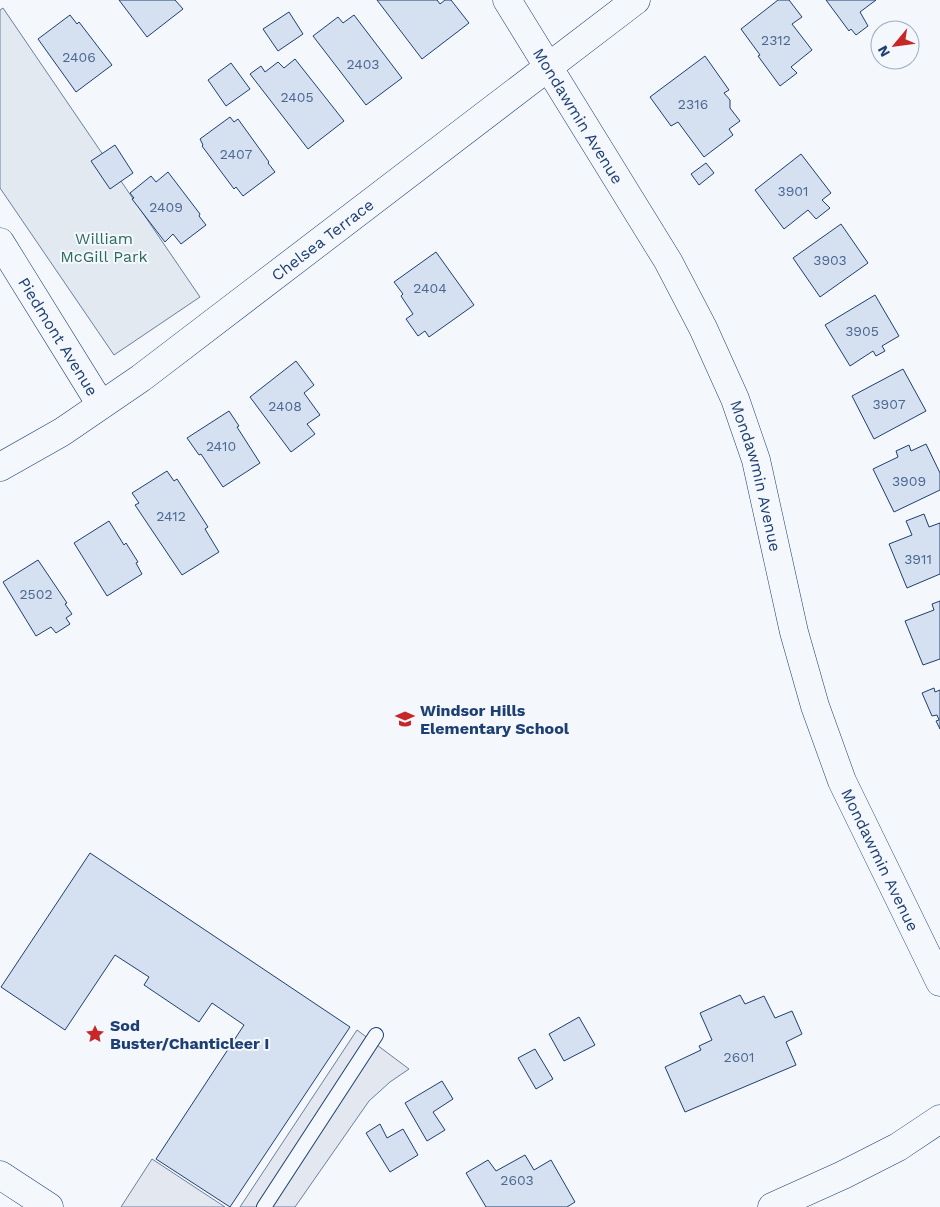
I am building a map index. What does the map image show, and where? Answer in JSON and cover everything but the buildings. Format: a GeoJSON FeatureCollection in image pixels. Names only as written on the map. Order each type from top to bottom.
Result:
{"type":"FeatureCollection","features":[{"type":"Feature","properties":{"kind":"street","name":"Mondawmin Avenue"},"geometry":{"type":"LineString","coordinates":[[507,0],[668,261],[703,328],[735,399],[756,460],[794,632],[815,706],[842,781],[940,982]]}},
{"type":"Feature","properties":{"kind":"street","name":"Chelsea Terrace"},"geometry":{"type":"LineString","coordinates":[[0,467],[62,432],[141,378],[636,0]]}},
{"type":"Feature","properties":{"kind":"street","name":"Piedmont Avenue"},"geometry":{"type":"LineString","coordinates":[[0,242],[101,405]]}},
{"type":"Feature","properties":{"kind":"street"},"geometry":{"type":"LineString","coordinates":[[772,1207],[843,1176],[898,1147],[940,1119]]}},
{"type":"Feature","properties":{"kind":"street"},"geometry":{"type":"LineString","coordinates":[[0,1175],[49,1207]]}},
{"type":"Feature","properties":{"kind":"lane"},"geometry":{"type":"LineString","coordinates":[[264,1207],[376,1035]]}},
{"type":"Feature","properties":{"kind":"green space","name":"William McGill Park"},"geometry":{"type":"Polygon","coordinates":[[[3,8],[200,297],[114,355],[0,188],[0,10],[3,8]]]}},
{"type":"Feature","properties":{"kind":"shaded area"},"geometry":{"type":"Polygon","coordinates":[[[357,1030],[409,1069],[390,1082],[369,1101],[295,1207],[240,1207],[357,1030]]]}},
{"type":"Feature","properties":{"kind":"shaded area"},"geometry":{"type":"Polygon","coordinates":[[[152,1159],[225,1207],[121,1207],[152,1159]]]}},
{"type":"Feature","properties":{"kind":"place","name":"Windsor Hills Elementary School"},"geometry":{"type":"Point","coordinates":[405,719]}},
{"type":"Feature","properties":{"kind":"place","name":"Sod Buster/Chanticleer I"},"geometry":{"type":"Point","coordinates":[95,1034]}}]}
